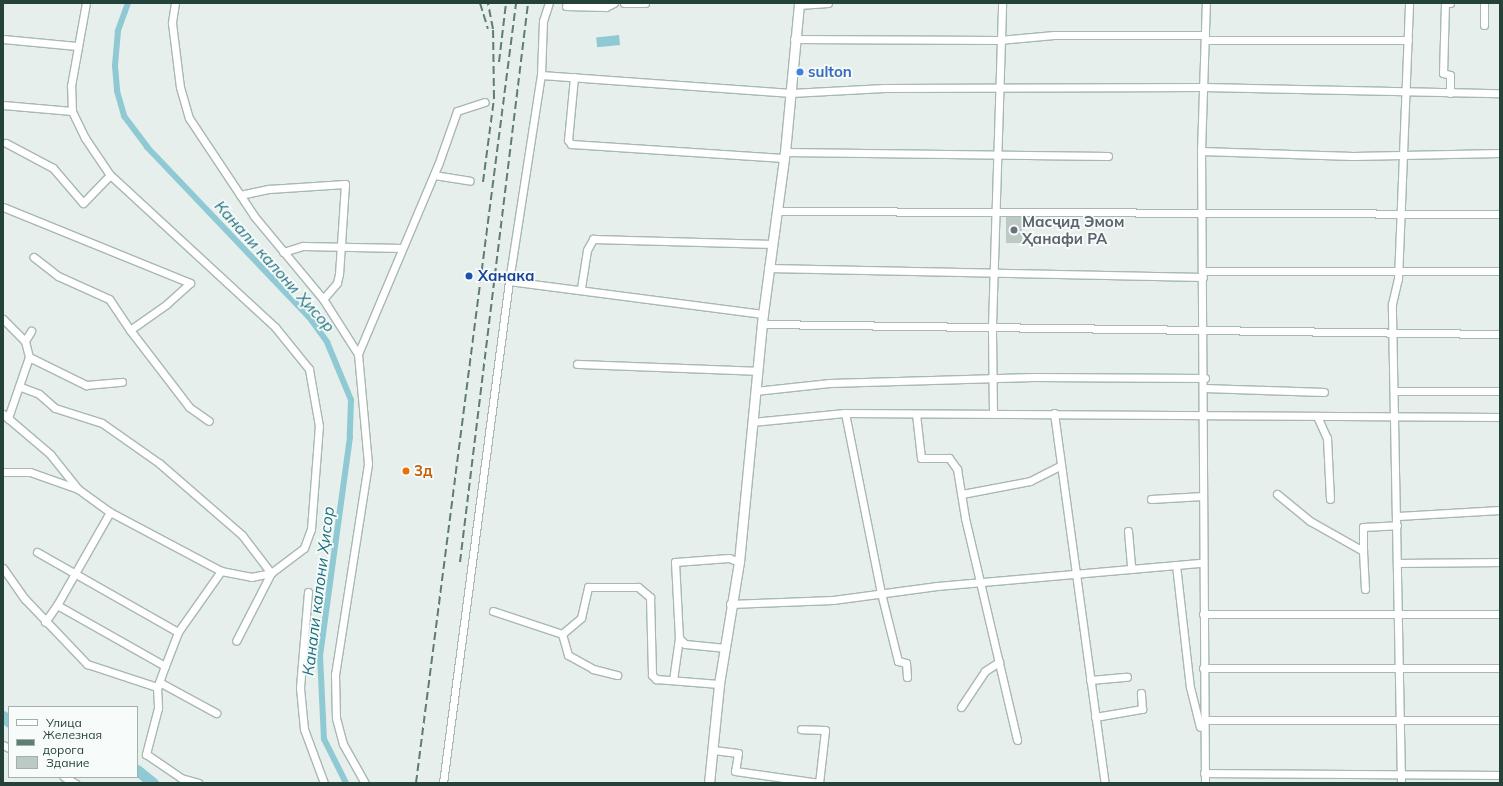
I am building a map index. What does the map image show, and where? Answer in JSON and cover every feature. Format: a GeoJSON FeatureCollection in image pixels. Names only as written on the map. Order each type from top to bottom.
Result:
{"type":"FeatureCollection","features":[{"type":"Feature","properties":{"kind":"street"},"geometry":{"type":"LineString","coordinates":[[3,320],[25,341],[29,357],[21,387],[5,416],[50,454],[78,489],[110,512],[221,571],[251,577],[271,573],[304,548],[311,529],[319,426],[308,369],[275,326],[110,175],[85,138],[72,111],[77,46],[86,3]]}},
{"type":"Feature","properties":{"kind":"street"},"geometry":{"type":"LineString","coordinates":[[174,3],[172,23],[180,86],[189,118],[240,195],[283,252],[323,299],[358,354],[367,418],[368,464],[335,674],[336,718],[343,744],[365,783]]}},
{"type":"Feature","properties":{"kind":"street"},"geometry":{"type":"LineString","coordinates":[[443,783],[509,281],[541,75],[544,21],[549,3]]}},
{"type":"Feature","properties":{"kind":"street"},"geometry":{"type":"LineString","coordinates":[[566,6],[606,7],[614,3]]}},
{"type":"Feature","properties":{"kind":"street"},"geometry":{"type":"LineString","coordinates":[[624,3],[645,3]]}},
{"type":"Feature","properties":{"kind":"street"},"geometry":{"type":"LineString","coordinates":[[709,783],[719,684],[726,648],[730,604],[739,562],[763,314],[768,268],[774,244],[778,211],[791,93],[794,39],[799,4],[828,3]]}},
{"type":"Feature","properties":{"kind":"street"},"geometry":{"type":"LineString","coordinates":[[993,414],[993,274],[998,213],[996,152],[997,89],[1002,3]]}},
{"type":"Feature","properties":{"kind":"street"},"geometry":{"type":"LineString","coordinates":[[1205,783],[1203,741],[1202,564],[1205,378],[1201,151],[1206,3]]}},
{"type":"Feature","properties":{"kind":"street"},"geometry":{"type":"LineString","coordinates":[[1401,783],[1399,563],[1392,304],[1398,271],[1404,156],[1409,3]]}},
{"type":"Feature","properties":{"kind":"street"},"geometry":{"type":"LineString","coordinates":[[1450,3],[1445,3],[1443,73],[1450,75],[1450,93]]}},
{"type":"Feature","properties":{"kind":"street"},"geometry":{"type":"LineString","coordinates":[[1484,3],[1484,25]]}},
{"type":"Feature","properties":{"kind":"street"},"geometry":{"type":"LineString","coordinates":[[794,39],[999,40],[1054,36],[1408,40]]}},
{"type":"Feature","properties":{"kind":"street"},"geometry":{"type":"LineString","coordinates":[[3,39],[77,46]]}},
{"type":"Feature","properties":{"kind":"street"},"geometry":{"type":"LineString","coordinates":[[541,75],[791,93],[884,88],[1203,88],[1405,93],[1500,93]]}},
{"type":"Feature","properties":{"kind":"street"},"geometry":{"type":"LineString","coordinates":[[574,77],[568,140],[571,144],[784,155],[996,152],[1108,156]]}},
{"type":"Feature","properties":{"kind":"street"},"geometry":{"type":"LineString","coordinates":[[358,354],[434,175],[457,111],[485,102]]}},
{"type":"Feature","properties":{"kind":"street"},"geometry":{"type":"LineString","coordinates":[[3,104],[72,111]]}},
{"type":"Feature","properties":{"kind":"street"},"geometry":{"type":"LineString","coordinates":[[6,143],[53,168],[83,203],[110,175]]}},
{"type":"Feature","properties":{"kind":"street"},"geometry":{"type":"LineString","coordinates":[[1201,151],[1404,156],[1500,153]]}},
{"type":"Feature","properties":{"kind":"street"},"geometry":{"type":"LineString","coordinates":[[434,175],[470,181]]}},
{"type":"Feature","properties":{"kind":"street"},"geometry":{"type":"LineString","coordinates":[[240,195],[269,189],[345,184],[337,283],[323,299]]}},
{"type":"Feature","properties":{"kind":"street"},"geometry":{"type":"LineString","coordinates":[[3,208],[190,283],[167,304],[130,330]]}},
{"type":"Feature","properties":{"kind":"street"},"geometry":{"type":"LineString","coordinates":[[778,211],[998,213],[1201,211],[1500,214]]}},
{"type":"Feature","properties":{"kind":"street"},"geometry":{"type":"LineString","coordinates":[[581,288],[586,250],[593,239],[774,244]]}},
{"type":"Feature","properties":{"kind":"street"},"geometry":{"type":"LineString","coordinates":[[283,252],[303,246],[340,248],[402,248]]}},
{"type":"Feature","properties":{"kind":"street"},"geometry":{"type":"LineString","coordinates":[[34,257],[58,276],[109,299],[130,330],[189,407],[209,421]]}},
{"type":"Feature","properties":{"kind":"street"},"geometry":{"type":"LineString","coordinates":[[768,268],[993,274],[1203,274],[1500,271]]}},
{"type":"Feature","properties":{"kind":"street"},"geometry":{"type":"LineString","coordinates":[[509,281],[581,288],[763,314]]}},
{"type":"Feature","properties":{"kind":"street"},"geometry":{"type":"LineString","coordinates":[[762,324],[1204,328],[1394,334],[1500,334]]}},
{"type":"Feature","properties":{"kind":"street"},"geometry":{"type":"LineString","coordinates":[[25,341],[31,331]]}},
{"type":"Feature","properties":{"kind":"street"},"geometry":{"type":"LineString","coordinates":[[29,357],[86,385],[122,382]]}},
{"type":"Feature","properties":{"kind":"street"},"geometry":{"type":"LineString","coordinates":[[577,364],[758,371]]}},
{"type":"Feature","properties":{"kind":"street"},"geometry":{"type":"LineString","coordinates":[[755,390],[830,384],[993,378],[1205,378]]}},
{"type":"Feature","properties":{"kind":"street"},"geometry":{"type":"LineString","coordinates":[[21,387],[39,394],[54,408],[102,422],[159,463],[242,535],[271,573]]}},
{"type":"Feature","properties":{"kind":"street"},"geometry":{"type":"LineString","coordinates":[[1204,388],[1324,392]]}},
{"type":"Feature","properties":{"kind":"street"},"geometry":{"type":"LineString","coordinates":[[1394,391],[1500,390]]}},
{"type":"Feature","properties":{"kind":"street"},"geometry":{"type":"LineString","coordinates":[[752,422],[845,413],[1204,413],[1395,418],[1500,416]]}},
{"type":"Feature","properties":{"kind":"street"},"geometry":{"type":"LineString","coordinates":[[845,413],[881,593],[898,661],[906,663],[906,677]]}},
{"type":"Feature","properties":{"kind":"street"},"geometry":{"type":"LineString","coordinates":[[1054,413],[1059,466],[1077,573],[1090,680],[1105,783]]}},
{"type":"Feature","properties":{"kind":"street"},"geometry":{"type":"LineString","coordinates":[[916,414],[921,458],[951,460],[957,469],[998,662],[1017,740]]}},
{"type":"Feature","properties":{"kind":"street"},"geometry":{"type":"LineString","coordinates":[[1317,416],[1327,438],[1330,499]]}},
{"type":"Feature","properties":{"kind":"street"},"geometry":{"type":"LineString","coordinates":[[962,494],[1030,481],[1059,466]]}},
{"type":"Feature","properties":{"kind":"street"},"geometry":{"type":"LineString","coordinates":[[3,472],[30,472],[78,489]]}},
{"type":"Feature","properties":{"kind":"street"},"geometry":{"type":"LineString","coordinates":[[1277,494],[1310,521],[1363,551]]}},
{"type":"Feature","properties":{"kind":"street"},"geometry":{"type":"LineString","coordinates":[[1151,498],[1203,496]]}},
{"type":"Feature","properties":{"kind":"street"},"geometry":{"type":"LineString","coordinates":[[1398,516],[1500,510]]}},
{"type":"Feature","properties":{"kind":"street"},"geometry":{"type":"LineString","coordinates":[[45,622],[110,512]]}},
{"type":"Feature","properties":{"kind":"street"},"geometry":{"type":"LineString","coordinates":[[1365,589],[1363,527],[1397,525]]}},
{"type":"Feature","properties":{"kind":"street"},"geometry":{"type":"LineString","coordinates":[[1128,531],[1131,569]]}},
{"type":"Feature","properties":{"kind":"street"},"geometry":{"type":"LineString","coordinates":[[37,552],[178,632]]}},
{"type":"Feature","properties":{"kind":"street"},"geometry":{"type":"LineString","coordinates":[[673,680],[678,638],[675,562],[729,558],[739,562]]}},
{"type":"Feature","properties":{"kind":"street"},"geometry":{"type":"LineString","coordinates":[[1399,563],[1500,562]]}},
{"type":"Feature","properties":{"kind":"street"},"geometry":{"type":"LineString","coordinates":[[730,604],[881,593],[1077,573],[1202,564]]}},
{"type":"Feature","properties":{"kind":"street"},"geometry":{"type":"LineString","coordinates":[[1176,566],[1190,687],[1203,741]]}},
{"type":"Feature","properties":{"kind":"street"},"geometry":{"type":"LineString","coordinates":[[3,568],[45,622],[87,664],[157,687]]}},
{"type":"Feature","properties":{"kind":"street"},"geometry":{"type":"LineString","coordinates":[[198,783],[181,778],[146,754],[158,708],[157,687],[178,632],[221,571]]}},
{"type":"Feature","properties":{"kind":"street"},"geometry":{"type":"LineString","coordinates":[[236,642],[271,573]]}},
{"type":"Feature","properties":{"kind":"street"},"geometry":{"type":"LineString","coordinates":[[562,634],[581,618],[588,587],[638,587],[650,597],[652,675],[673,680],[719,684]]}},
{"type":"Feature","properties":{"kind":"street"},"geometry":{"type":"LineString","coordinates":[[308,592],[300,688],[304,729],[324,783]]}},
{"type":"Feature","properties":{"kind":"street"},"geometry":{"type":"LineString","coordinates":[[56,605],[165,666]]}},
{"type":"Feature","properties":{"kind":"street"},"geometry":{"type":"LineString","coordinates":[[493,611],[562,634]]}},
{"type":"Feature","properties":{"kind":"street"},"geometry":{"type":"LineString","coordinates":[[1203,614],[1500,614]]}},
{"type":"Feature","properties":{"kind":"street"},"geometry":{"type":"LineString","coordinates":[[562,634],[568,655],[593,670],[617,675]]}},
{"type":"Feature","properties":{"kind":"street"},"geometry":{"type":"LineString","coordinates":[[678,638],[685,644],[726,648]]}},
{"type":"Feature","properties":{"kind":"street"},"geometry":{"type":"LineString","coordinates":[[961,707],[985,671],[998,662]]}},
{"type":"Feature","properties":{"kind":"street"},"geometry":{"type":"LineString","coordinates":[[1203,668],[1500,668]]}},
{"type":"Feature","properties":{"kind":"street"},"geometry":{"type":"LineString","coordinates":[[1090,680],[1127,676]]}},
{"type":"Feature","properties":{"kind":"street"},"geometry":{"type":"LineString","coordinates":[[157,687],[161,683],[216,714]]}},
{"type":"Feature","properties":{"kind":"street"},"geometry":{"type":"LineString","coordinates":[[1095,717],[1142,709],[1141,693]]}},
{"type":"Feature","properties":{"kind":"street"},"geometry":{"type":"LineString","coordinates":[[1203,720],[1500,720]]}},
{"type":"Feature","properties":{"kind":"street"},"geometry":{"type":"LineString","coordinates":[[712,750],[738,753],[735,771],[819,783],[825,730],[801,729]]}},
{"type":"Feature","properties":{"kind":"street"},"geometry":{"type":"LineString","coordinates":[[1204,773],[1500,775]]}},
{"type":"Feature","properties":{"kind":"street"},"geometry":{"type":"LineString","coordinates":[[66,778],[75,783]]}},
{"type":"Feature","properties":{"kind":"water"},"geometry":{"type":"Polygon","coordinates":[[[619,35],[620,45],[597,47],[596,37],[619,35]]]}},
{"type":"Feature","properties":{"kind":"building","name":"Масҷид Эмом Ҳанафи РА"},"geometry":{"type":"Polygon","coordinates":[[[1006,217],[1022,217],[1022,243],[1006,243],[1006,217]]]}},
{"type":"Feature","properties":{"kind":"waterway","name":"Канали калони Ҳисор"},"geometry":{"type":"LineString","coordinates":[[128,3],[118,31],[115,66],[117,91],[124,116],[147,147],[309,317],[327,342],[351,400],[350,437],[320,655],[324,739],[346,783]]}},
{"type":"Feature","properties":{"kind":"waterway"},"geometry":{"type":"LineString","coordinates":[[3,716],[8,721]]}},
{"type":"Feature","properties":{"kind":"waterway"},"geometry":{"type":"LineString","coordinates":[[138,771],[153,783]]}},
{"type":"Feature","properties":{"kind":"railway"},"geometry":{"type":"LineString","coordinates":[[480,3],[488,29]]}},
{"type":"Feature","properties":{"kind":"railway"},"geometry":{"type":"LineString","coordinates":[[483,182],[494,98],[493,29],[488,3]]}},
{"type":"Feature","properties":{"kind":"railway"},"geometry":{"type":"LineString","coordinates":[[499,62],[506,3]]}},
{"type":"Feature","properties":{"kind":"railway"},"geometry":{"type":"LineString","coordinates":[[416,783],[516,3]]}},
{"type":"Feature","properties":{"kind":"railway"},"geometry":{"type":"LineString","coordinates":[[460,562],[528,3]]}},
{"type":"Feature","properties":{"kind":"place","name":"sulton"},"geometry":{"type":"Point","coordinates":[800,72]}},
{"type":"Feature","properties":{"kind":"place","name":"Масҷид Эмом Ҳанафи РА"},"geometry":{"type":"Point","coordinates":[1014,230]}},
{"type":"Feature","properties":{"kind":"place","name":"Ханака"},"geometry":{"type":"Point","coordinates":[469,276]}},
{"type":"Feature","properties":{"kind":"place","name":"3д"},"geometry":{"type":"Point","coordinates":[406,471]}}]}
